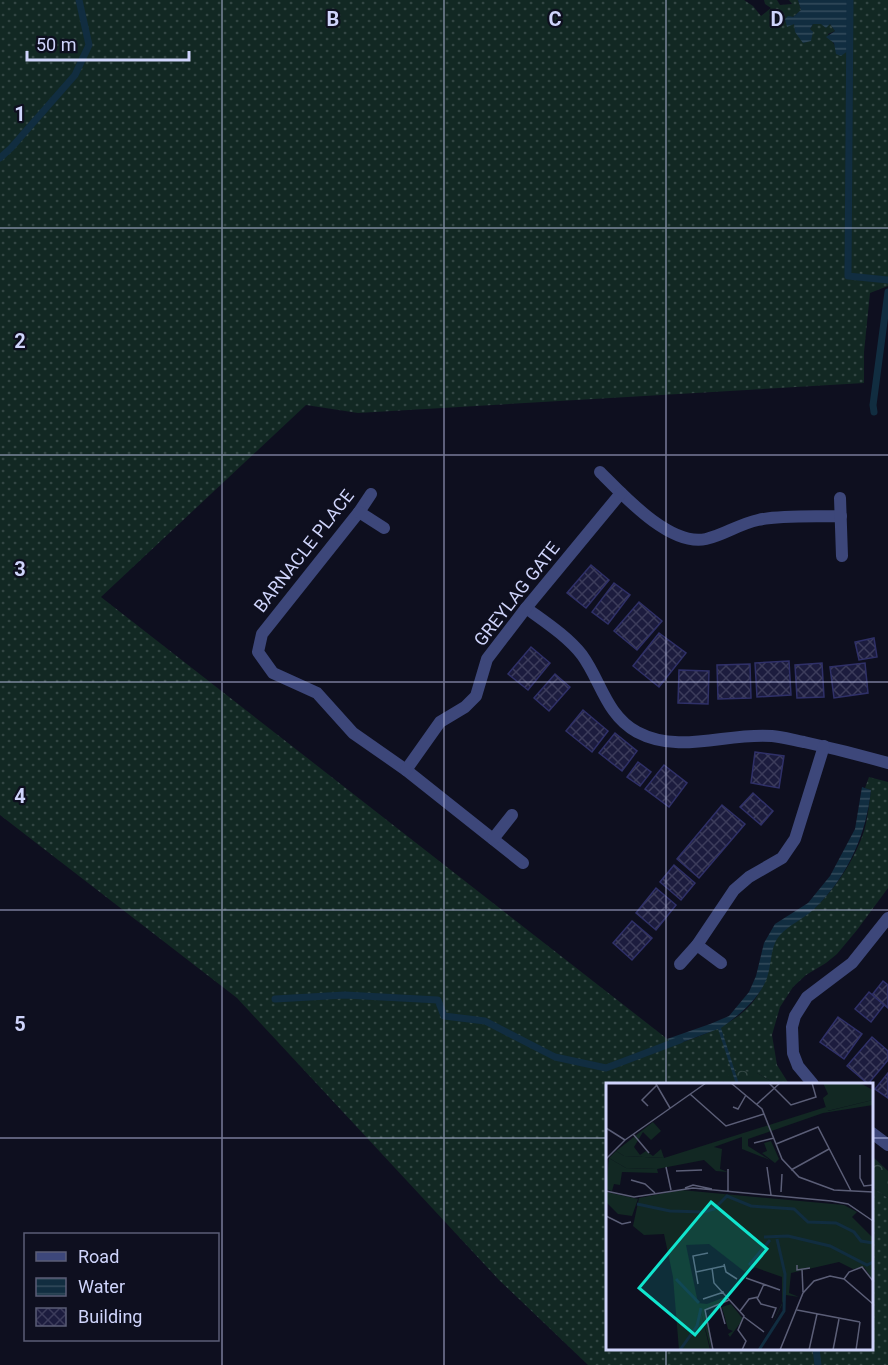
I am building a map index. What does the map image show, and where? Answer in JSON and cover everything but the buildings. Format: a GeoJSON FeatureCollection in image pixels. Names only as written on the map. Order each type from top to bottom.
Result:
{"type":"FeatureCollection","features":[{"type":"Feature","properties":{"kind":"street"},"geometry":{"type":"LineString","coordinates":[[600,472],[663,528],[685,538],[704,540],[741,524],[760,519],[840,516]]}},
{"type":"Feature","properties":{"kind":"street","name":"GREYLAG GATE"},"geometry":{"type":"LineString","coordinates":[[406,770],[440,723],[465,707],[476,696],[487,659],[621,493]]}},
{"type":"Feature","properties":{"kind":"street","name":"BARNACLE PLACE"},"geometry":{"type":"LineString","coordinates":[[371,494],[262,634],[258,652],[273,673],[317,693],[353,733],[406,770]]}},
{"type":"Feature","properties":{"kind":"street"},"geometry":{"type":"LineString","coordinates":[[840,498],[843,556]]}},
{"type":"Feature","properties":{"kind":"street"},"geometry":{"type":"LineString","coordinates":[[359,512],[384,528]]}},
{"type":"Feature","properties":{"kind":"street"},"geometry":{"type":"LineString","coordinates":[[526,608],[568,640],[581,654],[615,715],[636,732],[659,740],[684,744],[731,737],[772,736],[850,752],[888,763]]}},
{"type":"Feature","properties":{"kind":"street"},"geometry":{"type":"LineString","coordinates":[[680,964],[697,945],[734,890],[749,877],[782,858],[795,839],[824,746]]}},
{"type":"Feature","properties":{"kind":"street"},"geometry":{"type":"LineString","coordinates":[[406,770],[523,863]]}},
{"type":"Feature","properties":{"kind":"street"},"geometry":{"type":"LineString","coordinates":[[493,840],[512,815]]}},
{"type":"Feature","properties":{"kind":"street"},"geometry":{"type":"LineString","coordinates":[[812,1083],[798,1066],[793,1053],[792,1027],[795,1016],[807,997],[852,963],[888,918]]}},
{"type":"Feature","properties":{"kind":"street"},"geometry":{"type":"LineString","coordinates":[[697,945],[721,963]]}},
{"type":"Feature","properties":{"kind":"street"},"geometry":{"type":"LineString","coordinates":[[873,1134],[888,1145]]}},
{"type":"Feature","properties":{"kind":"green space"},"geometry":{"type":"Polygon","coordinates":[[[0,0],[744,0],[761,16],[771,8],[765,4],[764,0],[777,0],[780,5],[792,4],[789,0],[798,0],[801,10],[793,17],[795,28],[810,29],[813,24],[830,24],[835,31],[828,34],[835,46],[849,49],[848,0],[888,0],[888,286],[870,293],[864,352],[864,383],[358,413],[306,405],[101,597],[675,1045],[728,1023],[740,1015],[759,994],[778,936],[811,912],[823,900],[844,873],[855,852],[864,831],[867,816],[871,790],[865,788],[869,777],[888,782],[888,888],[837,954],[806,975],[793,987],[780,1007],[772,1035],[777,1065],[788,1083],[774,1083],[757,1073],[722,1081],[725,1083],[606,1083],[606,1350],[873,1350],[873,1188],[888,1198],[888,1365],[588,1365],[499,1280],[237,998],[0,815],[0,0]]]}},
{"type":"Feature","properties":{"kind":"green space"},"geometry":{"type":"Polygon","coordinates":[[[737,1070],[757,1073],[774,1083],[726,1083],[721,1080],[737,1070]]]}},
{"type":"Feature","properties":{"kind":"green space"},"geometry":{"type":"Polygon","coordinates":[[[873,1157],[888,1171],[888,1198],[873,1188],[873,1157]]]}},
{"type":"Feature","properties":{"kind":"water"},"geometry":{"type":"Polygon","coordinates":[[[798,0],[848,0],[849,50],[841,56],[836,54],[834,43],[826,37],[835,31],[830,24],[826,28],[821,24],[813,24],[810,29],[813,32],[811,41],[803,43],[795,32],[794,24],[787,27],[785,19],[788,16],[793,17],[801,10],[798,0]]]}},
{"type":"Feature","properties":{"kind":"water"},"geometry":{"type":"Polygon","coordinates":[[[862,787],[871,790],[865,824],[845,870],[825,898],[813,910],[780,935],[773,950],[769,973],[759,993],[721,1028],[739,1083],[736,1083],[718,1029],[675,1045],[667,1039],[729,1016],[749,992],[756,976],[764,943],[775,924],[808,903],[830,876],[855,829],[862,787]]]}},
{"type":"Feature","properties":{"kind":"waterway"},"geometry":{"type":"LineString","coordinates":[[0,158],[75,75],[89,45],[79,0]]}},
{"type":"Feature","properties":{"kind":"waterway"},"geometry":{"type":"LineString","coordinates":[[850,0],[848,276],[888,280]]}},
{"type":"Feature","properties":{"kind":"waterway"},"geometry":{"type":"LineString","coordinates":[[874,412],[873,405],[888,292]]}},
{"type":"Feature","properties":{"kind":"waterway"},"geometry":{"type":"LineString","coordinates":[[275,999],[345,995],[438,1000],[444,1016],[485,1021],[555,1057],[606,1068],[680,1040]]}},
{"type":"Feature","properties":{"kind":"waterway"},"geometry":{"type":"LineString","coordinates":[[816,1350],[818,1365]]}}]}
